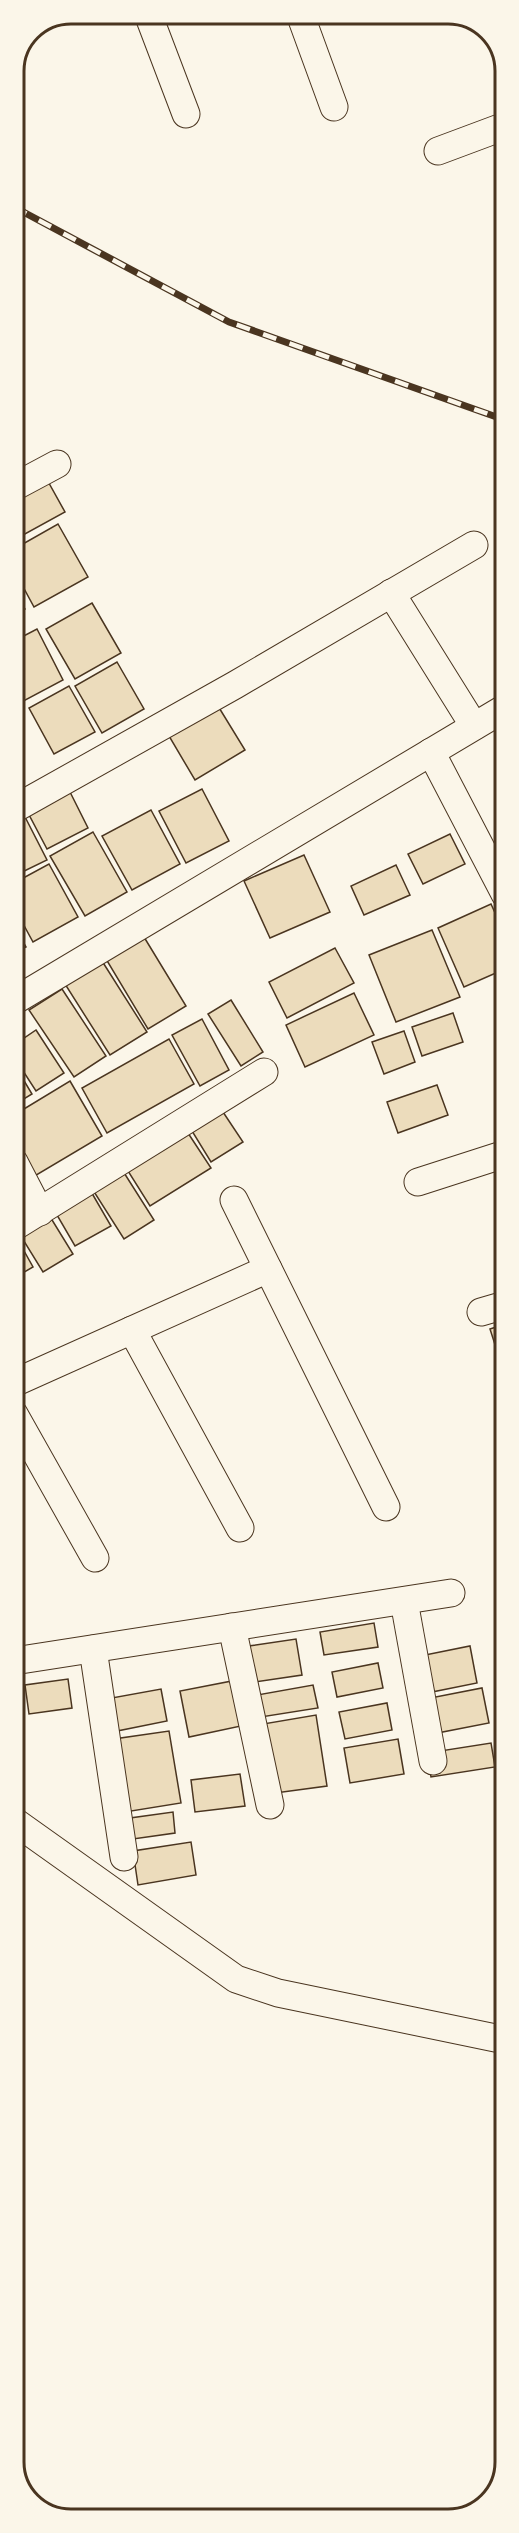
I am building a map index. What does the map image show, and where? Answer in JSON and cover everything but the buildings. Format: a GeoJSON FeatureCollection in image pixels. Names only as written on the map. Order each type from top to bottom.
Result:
{"type":"FeatureCollection","features":[{"type":"Feature","properties":{"kind":"street"},"geometry":{"type":"LineString","coordinates":[[152,24],[186,114]]}},
{"type":"Feature","properties":{"kind":"street"},"geometry":{"type":"LineString","coordinates":[[304,24],[334,106]]}},
{"type":"Feature","properties":{"kind":"street"},"geometry":{"type":"LineString","coordinates":[[438,151],[495,130]]}},
{"type":"Feature","properties":{"kind":"street"},"geometry":{"type":"LineString","coordinates":[[24,482],[57,464]]}},
{"type":"Feature","properties":{"kind":"street"},"geometry":{"type":"LineString","coordinates":[[24,803],[235,685],[474,545]]}},
{"type":"Feature","properties":{"kind":"street"},"geometry":{"type":"LineString","coordinates":[[392,593],[474,726]]}},
{"type":"Feature","properties":{"kind":"street"},"geometry":{"type":"LineString","coordinates":[[24,995],[495,714]]}},
{"type":"Feature","properties":{"kind":"street"},"geometry":{"type":"LineString","coordinates":[[431,752],[495,875]]}},
{"type":"Feature","properties":{"kind":"street"},"geometry":{"type":"LineString","coordinates":[[24,1221],[264,1072]]}},
{"type":"Feature","properties":{"kind":"street"},"geometry":{"type":"LineString","coordinates":[[418,1182],[495,1157]]}},
{"type":"Feature","properties":{"kind":"street"},"geometry":{"type":"LineString","coordinates":[[24,1181],[40,1212]]}},
{"type":"Feature","properties":{"kind":"street"},"geometry":{"type":"LineString","coordinates":[[234,1200],[386,1507]]}},
{"type":"Feature","properties":{"kind":"street"},"geometry":{"type":"LineString","coordinates":[[24,1379],[268,1269]]}},
{"type":"Feature","properties":{"kind":"street"},"geometry":{"type":"LineString","coordinates":[[132,1330],[240,1528]]}},
{"type":"Feature","properties":{"kind":"street"},"geometry":{"type":"LineString","coordinates":[[24,1432],[95,1558]]}},
{"type":"Feature","properties":{"kind":"street"},"geometry":{"type":"LineString","coordinates":[[24,1659],[451,1593]]}},
{"type":"Feature","properties":{"kind":"street"},"geometry":{"type":"LineString","coordinates":[[404,1600],[433,1761]]}},
{"type":"Feature","properties":{"kind":"street"},"geometry":{"type":"LineString","coordinates":[[232,1627],[270,1805]]}},
{"type":"Feature","properties":{"kind":"street"},"geometry":{"type":"LineString","coordinates":[[93,1649],[124,1857]]}},
{"type":"Feature","properties":{"kind":"street"},"geometry":{"type":"LineString","coordinates":[[24,1828],[236,1979],[278,1993],[495,2038]]}},
{"type":"Feature","properties":{"kind":"railway"},"geometry":{"type":"LineString","coordinates":[[24,212],[229,322],[495,416]]}}]}
